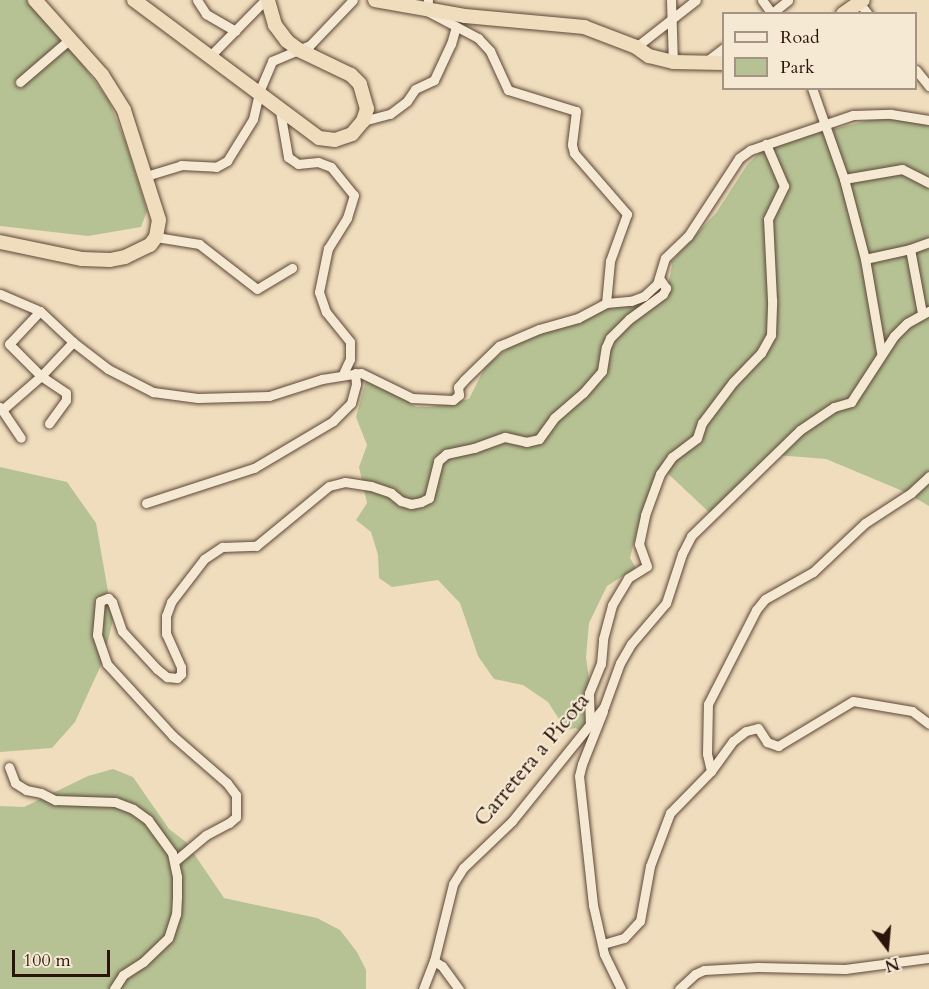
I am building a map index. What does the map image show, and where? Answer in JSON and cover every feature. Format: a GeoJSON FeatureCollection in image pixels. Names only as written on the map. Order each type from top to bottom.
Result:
{"type":"FeatureCollection","features":[{"type":"Feature","properties":{"kind":"highway"},"geometry":{"type":"LineString","coordinates":[[0,242],[81,258],[110,260],[139,251],[156,237],[159,220],[124,110],[102,75],[35,0]]}},
{"type":"Feature","properties":{"kind":"highway"},"geometry":{"type":"LineString","coordinates":[[134,0],[259,92],[280,111],[323,140],[346,136],[363,121],[366,103],[360,84],[351,75],[299,51],[280,33],[266,0]]}},
{"type":"Feature","properties":{"kind":"highway"},"geometry":{"type":"LineString","coordinates":[[375,0],[428,5],[584,27],[636,47],[649,56],[672,62],[722,63]]}},
{"type":"Feature","properties":{"kind":"highway"},"geometry":{"type":"LineString","coordinates":[[847,12],[862,4]]}},
{"type":"Feature","properties":{"kind":"street"},"geometry":{"type":"LineString","coordinates":[[197,0],[206,14],[235,31]]}},
{"type":"Feature","properties":{"kind":"street"},"geometry":{"type":"LineString","coordinates":[[210,56],[266,0]]}},
{"type":"Feature","properties":{"kind":"street"},"geometry":{"type":"LineString","coordinates":[[146,176],[182,165],[216,167],[227,161],[254,119],[259,92],[272,61],[310,45],[353,0]]}},
{"type":"Feature","properties":{"kind":"street"},"geometry":{"type":"LineString","coordinates":[[671,0],[672,62]]}},
{"type":"Feature","properties":{"kind":"street"},"geometry":{"type":"LineString","coordinates":[[636,47],[696,0]]}},
{"type":"Feature","properties":{"kind":"street"},"geometry":{"type":"LineString","coordinates":[[762,0],[771,12]]}},
{"type":"Feature","properties":{"kind":"street"},"geometry":{"type":"LineString","coordinates":[[773,12],[788,0]]}},
{"type":"Feature","properties":{"kind":"street"},"geometry":{"type":"LineString","coordinates":[[428,5],[456,27],[478,38],[490,51],[508,90],[572,108],[577,114],[572,145],[574,153],[627,214],[610,261],[606,303]]}},
{"type":"Feature","properties":{"kind":"street"},"geometry":{"type":"LineString","coordinates":[[363,121],[390,114],[407,101],[416,89],[434,80],[451,44],[456,27]]}},
{"type":"Feature","properties":{"kind":"street"},"geometry":{"type":"LineString","coordinates":[[20,82],[70,39]]}},
{"type":"Feature","properties":{"kind":"street"},"geometry":{"type":"LineString","coordinates":[[704,63],[722,49]]}},
{"type":"Feature","properties":{"kind":"street"},"geometry":{"type":"LineString","coordinates":[[917,72],[929,86]]}},
{"type":"Feature","properties":{"kind":"street"},"geometry":{"type":"LineString","coordinates":[[813,90],[844,180],[865,260],[881,352]]}},
{"type":"Feature","properties":{"kind":"street"},"geometry":{"type":"LineString","coordinates":[[280,111],[287,154],[291,160],[298,164],[318,162],[331,167],[354,195],[347,218],[328,248],[319,292],[326,312],[350,342],[350,359],[344,374]]}},
{"type":"Feature","properties":{"kind":"street"},"geometry":{"type":"LineString","coordinates":[[0,294],[40,310],[73,342],[108,369],[153,392],[198,398],[269,396],[344,374],[355,373],[372,376],[412,398],[453,400],[459,395],[458,387],[499,346],[539,329],[578,318],[606,303],[631,302],[644,296],[659,278],[665,258],[702,217],[739,158],[750,150],[853,115],[872,113],[929,120]]}},
{"type":"Feature","properties":{"kind":"street"},"geometry":{"type":"LineString","coordinates":[[590,725],[589,693],[601,664],[603,639],[612,604],[628,578],[646,566],[639,544],[645,515],[660,474],[672,457],[697,438],[702,423],[733,382],[761,353],[771,335],[772,300],[768,219],[784,186],[766,144]]}},
{"type":"Feature","properties":{"kind":"street"},"geometry":{"type":"LineString","coordinates":[[844,180],[902,169],[929,183]]}},
{"type":"Feature","properties":{"kind":"street"},"geometry":{"type":"LineString","coordinates":[[865,260],[927,243],[929,231]]}},
{"type":"Feature","properties":{"kind":"street"},"geometry":{"type":"LineString","coordinates":[[156,237],[199,243],[257,289],[292,268]]}},
{"type":"Feature","properties":{"kind":"street"},"geometry":{"type":"LineString","coordinates":[[910,249],[926,312]]}},
{"type":"Feature","properties":{"kind":"street"},"geometry":{"type":"LineString","coordinates":[[175,861],[206,835],[230,824],[236,816],[236,795],[227,783],[173,736],[107,664],[97,635],[100,601],[108,598],[112,602],[122,631],[157,669],[166,677],[177,678],[181,674],[181,667],[166,634],[166,616],[171,602],[204,559],[222,547],[256,546],[329,486],[345,482],[379,487],[401,501],[411,504],[421,502],[429,498],[438,461],[446,454],[474,448],[505,437],[526,442],[539,439],[554,418],[583,393],[602,371],[610,338],[629,319],[663,294],[666,288],[659,278]]}},
{"type":"Feature","properties":{"kind":"street"},"geometry":{"type":"LineString","coordinates":[[40,310],[9,344],[41,376],[61,387],[67,397],[49,423]]}},
{"type":"Feature","properties":{"kind":"street","name":"Carretera a Picota"},"geometry":{"type":"LineString","coordinates":[[423,989],[434,961],[453,885],[463,868],[512,820],[604,707],[620,663],[631,644],[666,603],[682,554],[691,536],[800,430],[834,407],[851,402],[881,352],[907,323],[926,312]]}},
{"type":"Feature","properties":{"kind":"street"},"geometry":{"type":"LineString","coordinates":[[21,438],[1,408],[41,376],[73,342]]}},
{"type":"Feature","properties":{"kind":"street"},"geometry":{"type":"LineString","coordinates":[[146,503],[254,468],[333,422],[351,403],[356,384],[355,373]]}},
{"type":"Feature","properties":{"kind":"street"},"geometry":{"type":"LineString","coordinates":[[711,771],[707,754],[708,704],[756,610],[765,599],[813,572],[865,523],[911,493],[929,476]]}},
{"type":"Feature","properties":{"kind":"street"},"geometry":{"type":"LineString","coordinates":[[603,944],[624,938],[640,921],[650,866],[670,813],[711,771],[733,741],[750,729],[758,728],[767,742],[778,746],[853,700],[912,711],[929,724]]}},
{"type":"Feature","properties":{"kind":"street"},"geometry":{"type":"LineString","coordinates":[[604,707],[579,776],[593,905],[604,954],[621,989]]}},
{"type":"Feature","properties":{"kind":"street"},"geometry":{"type":"LineString","coordinates":[[9,767],[15,783],[26,790],[41,793],[55,800],[116,802],[133,809],[148,820],[172,853],[177,877],[176,914],[168,938],[143,962],[123,975],[114,989]]}},
{"type":"Feature","properties":{"kind":"street"},"geometry":{"type":"LineString","coordinates":[[679,989],[695,974],[704,970],[758,966],[845,969],[929,958]]}},
{"type":"Feature","properties":{"kind":"street"},"geometry":{"type":"LineString","coordinates":[[434,961],[442,966],[459,989]]}},
{"type":"Feature","properties":{"kind":"green space"},"geometry":{"type":"Polygon","coordinates":[[[0,0],[27,0],[72,50],[109,101],[126,143],[147,211],[141,227],[88,236],[0,226],[0,0]]]}},
{"type":"Feature","properties":{"kind":"green space"},"geometry":{"type":"Polygon","coordinates":[[[879,118],[929,123],[929,506],[905,492],[826,459],[776,455],[712,515],[662,468],[637,531],[630,558],[636,568],[607,586],[589,623],[586,657],[592,700],[583,732],[576,728],[566,730],[548,702],[523,685],[494,679],[478,656],[460,603],[438,580],[392,587],[379,578],[378,555],[371,532],[356,520],[367,503],[359,467],[367,445],[356,417],[368,374],[416,407],[430,407],[469,399],[486,365],[520,340],[611,303],[656,297],[668,285],[671,262],[716,213],[747,165],[767,145],[879,118]]]}},
{"type":"Feature","properties":{"kind":"green space"},"geometry":{"type":"Polygon","coordinates":[[[0,467],[67,482],[96,523],[113,620],[103,661],[75,722],[52,748],[0,752],[0,467]]]}},
{"type":"Feature","properties":{"kind":"green space"},"geometry":{"type":"Polygon","coordinates":[[[113,769],[133,777],[169,829],[186,842],[224,898],[317,918],[340,930],[357,952],[366,970],[366,989],[0,989],[0,806],[24,807],[88,776],[113,769]]]}}]}
